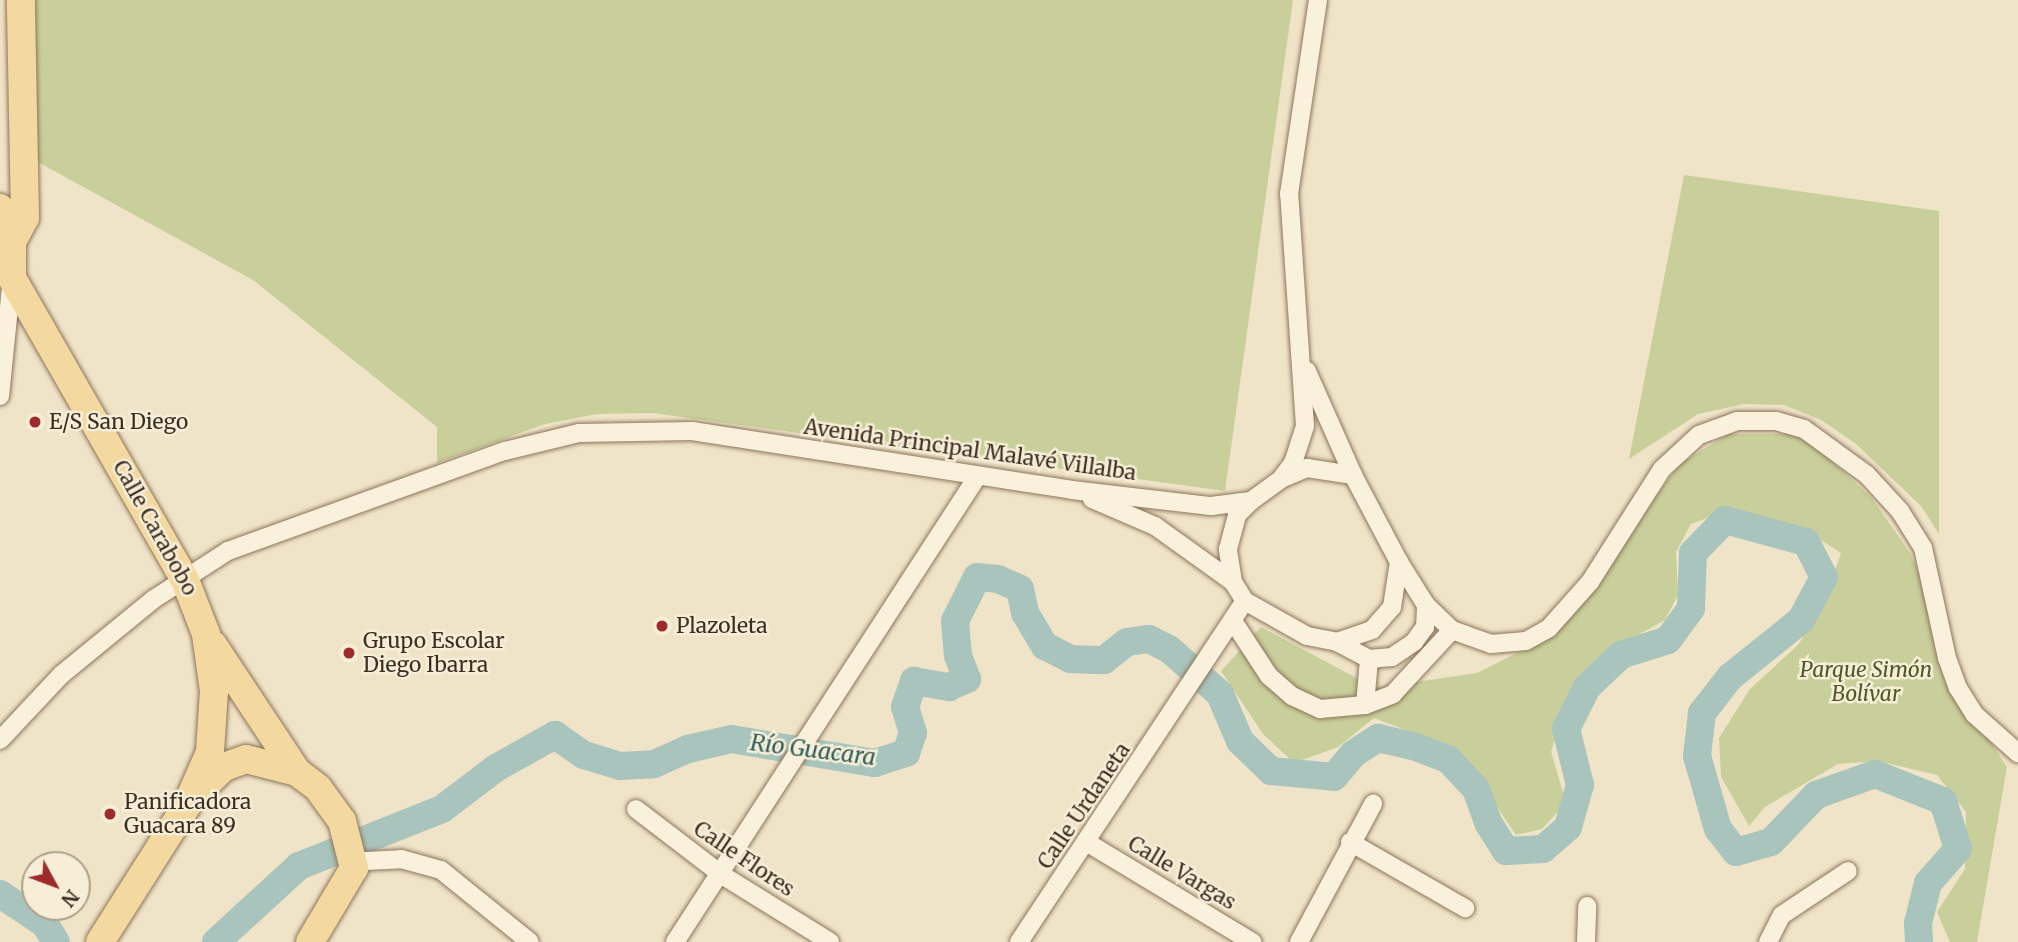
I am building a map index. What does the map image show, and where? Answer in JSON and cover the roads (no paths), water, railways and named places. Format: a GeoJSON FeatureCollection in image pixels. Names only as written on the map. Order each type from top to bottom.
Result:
{"type":"FeatureCollection","features":[{"type":"Feature","properties":{"kind":"main road"},"geometry":{"type":"LineString","coordinates":[[12,278],[12,242],[25,218],[22,0]]}},
{"type":"Feature","properties":{"kind":"main road"},"geometry":{"type":"LineString","coordinates":[[0,208],[1,223],[12,242]]}},
{"type":"Feature","properties":{"kind":"main road","name":"Calle Carabobo"},"geometry":{"type":"LineString","coordinates":[[12,278],[186,580],[206,634],[214,691],[210,752],[187,805],[100,942]]}},
{"type":"Feature","properties":{"kind":"main road"},"geometry":{"type":"LineString","coordinates":[[206,634],[297,772],[318,788],[342,821],[352,861],[310,942]]}},
{"type":"Feature","properties":{"kind":"main road"},"geometry":{"type":"LineString","coordinates":[[187,805],[224,767],[246,760],[297,772]]}},
{"type":"Feature","properties":{"kind":"street","name":"Avenida Principal Malavé Villalba"},"geometry":{"type":"LineString","coordinates":[[0,740],[61,675],[154,599],[228,551],[505,451],[579,433],[692,431],[1072,490],[1211,506],[1251,501],[1281,479],[1293,463],[1305,426],[1303,362],[1289,194],[1318,0]]}},
{"type":"Feature","properties":{"kind":"street"},"geometry":{"type":"LineString","coordinates":[[0,396],[12,278]]}},
{"type":"Feature","properties":{"kind":"street"},"geometry":{"type":"LineString","coordinates":[[1303,362],[1353,475],[1399,562],[1426,605],[1452,630],[1491,645],[1508,645],[1549,628],[1590,582],[1662,469],[1699,435],[1737,421],[1776,421],[1804,429],[1867,475],[1900,511],[1923,548],[1947,659],[1958,688],[1974,714],[2018,753]]}},
{"type":"Feature","properties":{"kind":"street"},"geometry":{"type":"LineString","coordinates":[[1281,479],[1307,468],[1353,475]]}},
{"type":"Feature","properties":{"kind":"street"},"geometry":{"type":"LineString","coordinates":[[675,942],[722,875],[978,477]]}},
{"type":"Feature","properties":{"kind":"street"},"geometry":{"type":"LineString","coordinates":[[1072,490],[1155,526],[1233,582],[1245,601],[1307,636],[1337,642],[1369,659],[1392,657],[1414,642],[1425,626],[1426,605]]}},
{"type":"Feature","properties":{"kind":"street"},"geometry":{"type":"LineString","coordinates":[[1233,582],[1228,549],[1237,515],[1251,501]]}},
{"type":"Feature","properties":{"kind":"street"},"geometry":{"type":"LineString","coordinates":[[1337,642],[1372,630],[1384,619],[1395,595],[1399,562]]}},
{"type":"Feature","properties":{"kind":"street","name":"Calle Urdaneta"},"geometry":{"type":"LineString","coordinates":[[1019,942],[1088,843],[1245,601]]}},
{"type":"Feature","properties":{"kind":"street"},"geometry":{"type":"LineString","coordinates":[[1230,626],[1269,676],[1292,696],[1320,709],[1364,705],[1393,694],[1452,630]]}},
{"type":"Feature","properties":{"kind":"street"},"geometry":{"type":"LineString","coordinates":[[1364,705],[1369,659]]}},
{"type":"Feature","properties":{"kind":"street"},"geometry":{"type":"LineString","coordinates":[[1298,942],[1373,804]]}},
{"type":"Feature","properties":{"kind":"street","name":"Calle Flores"},"geometry":{"type":"LineString","coordinates":[[636,809],[722,875],[830,942]]}},
{"type":"Feature","properties":{"kind":"street"},"geometry":{"type":"LineString","coordinates":[[1350,842],[1465,908]]}},
{"type":"Feature","properties":{"kind":"street","name":"Calle Vargas"},"geometry":{"type":"LineString","coordinates":[[1088,843],[1252,942]]}},
{"type":"Feature","properties":{"kind":"street"},"geometry":{"type":"LineString","coordinates":[[352,861],[401,859],[441,870],[530,942]]}},
{"type":"Feature","properties":{"kind":"street"},"geometry":{"type":"LineString","coordinates":[[1768,942],[1782,915],[1848,872]]}},
{"type":"Feature","properties":{"kind":"street"},"geometry":{"type":"LineString","coordinates":[[1586,942],[1587,906]]}},
{"type":"Feature","properties":{"kind":"waterway","name":"Río Guacara"},"geometry":{"type":"LineString","coordinates":[[216,942],[299,866],[442,809],[496,768],[555,735],[584,755],[620,766],[654,764],[688,749],[731,739],[875,763],[906,753],[913,733],[905,707],[914,681],[949,687],[967,679],[958,656],[955,621],[977,577],[998,579],[1020,589],[1025,613],[1045,646],[1070,659],[1104,660],[1127,642],[1149,639],[1169,649],[1220,694],[1240,741],[1271,771],[1334,777],[1353,754],[1378,738],[1416,747],[1448,759],[1476,789],[1489,824],[1506,851],[1543,849],[1568,827],[1580,785],[1566,729],[1587,687],[1621,655],[1668,640],[1691,608],[1693,553],[1725,520],[1806,542],[1824,577],[1801,620],[1730,677],[1702,713],[1697,756],[1718,829],[1736,852],[1771,842],[1816,795],[1875,774],[1943,801],[1958,849],[1928,883],[1918,923],[1919,942]]}},
{"type":"Feature","properties":{"kind":"waterway","name":"Río Guacara"},"geometry":{"type":"LineString","coordinates":[[0,894],[45,924],[56,942]]}},
{"type":"Feature","properties":{"kind":"place","name":"E/S San Diego"},"geometry":{"type":"Point","coordinates":[35,422]}},
{"type":"Feature","properties":{"kind":"place","name":"Plazoleta"},"geometry":{"type":"Point","coordinates":[662,626]}},
{"type":"Feature","properties":{"kind":"place","name":"Grupo Escolar Diego Ibarra"},"geometry":{"type":"Point","coordinates":[349,653]}},
{"type":"Feature","properties":{"kind":"place","name":"Panificadora Guacara 89"},"geometry":{"type":"Point","coordinates":[110,814]}},
{"type":"Feature","properties":{"kind":"park label","name":"Parque Simón Bolívar"},"geometry":{"type":"Point","coordinates":[1866,682]}}]}
